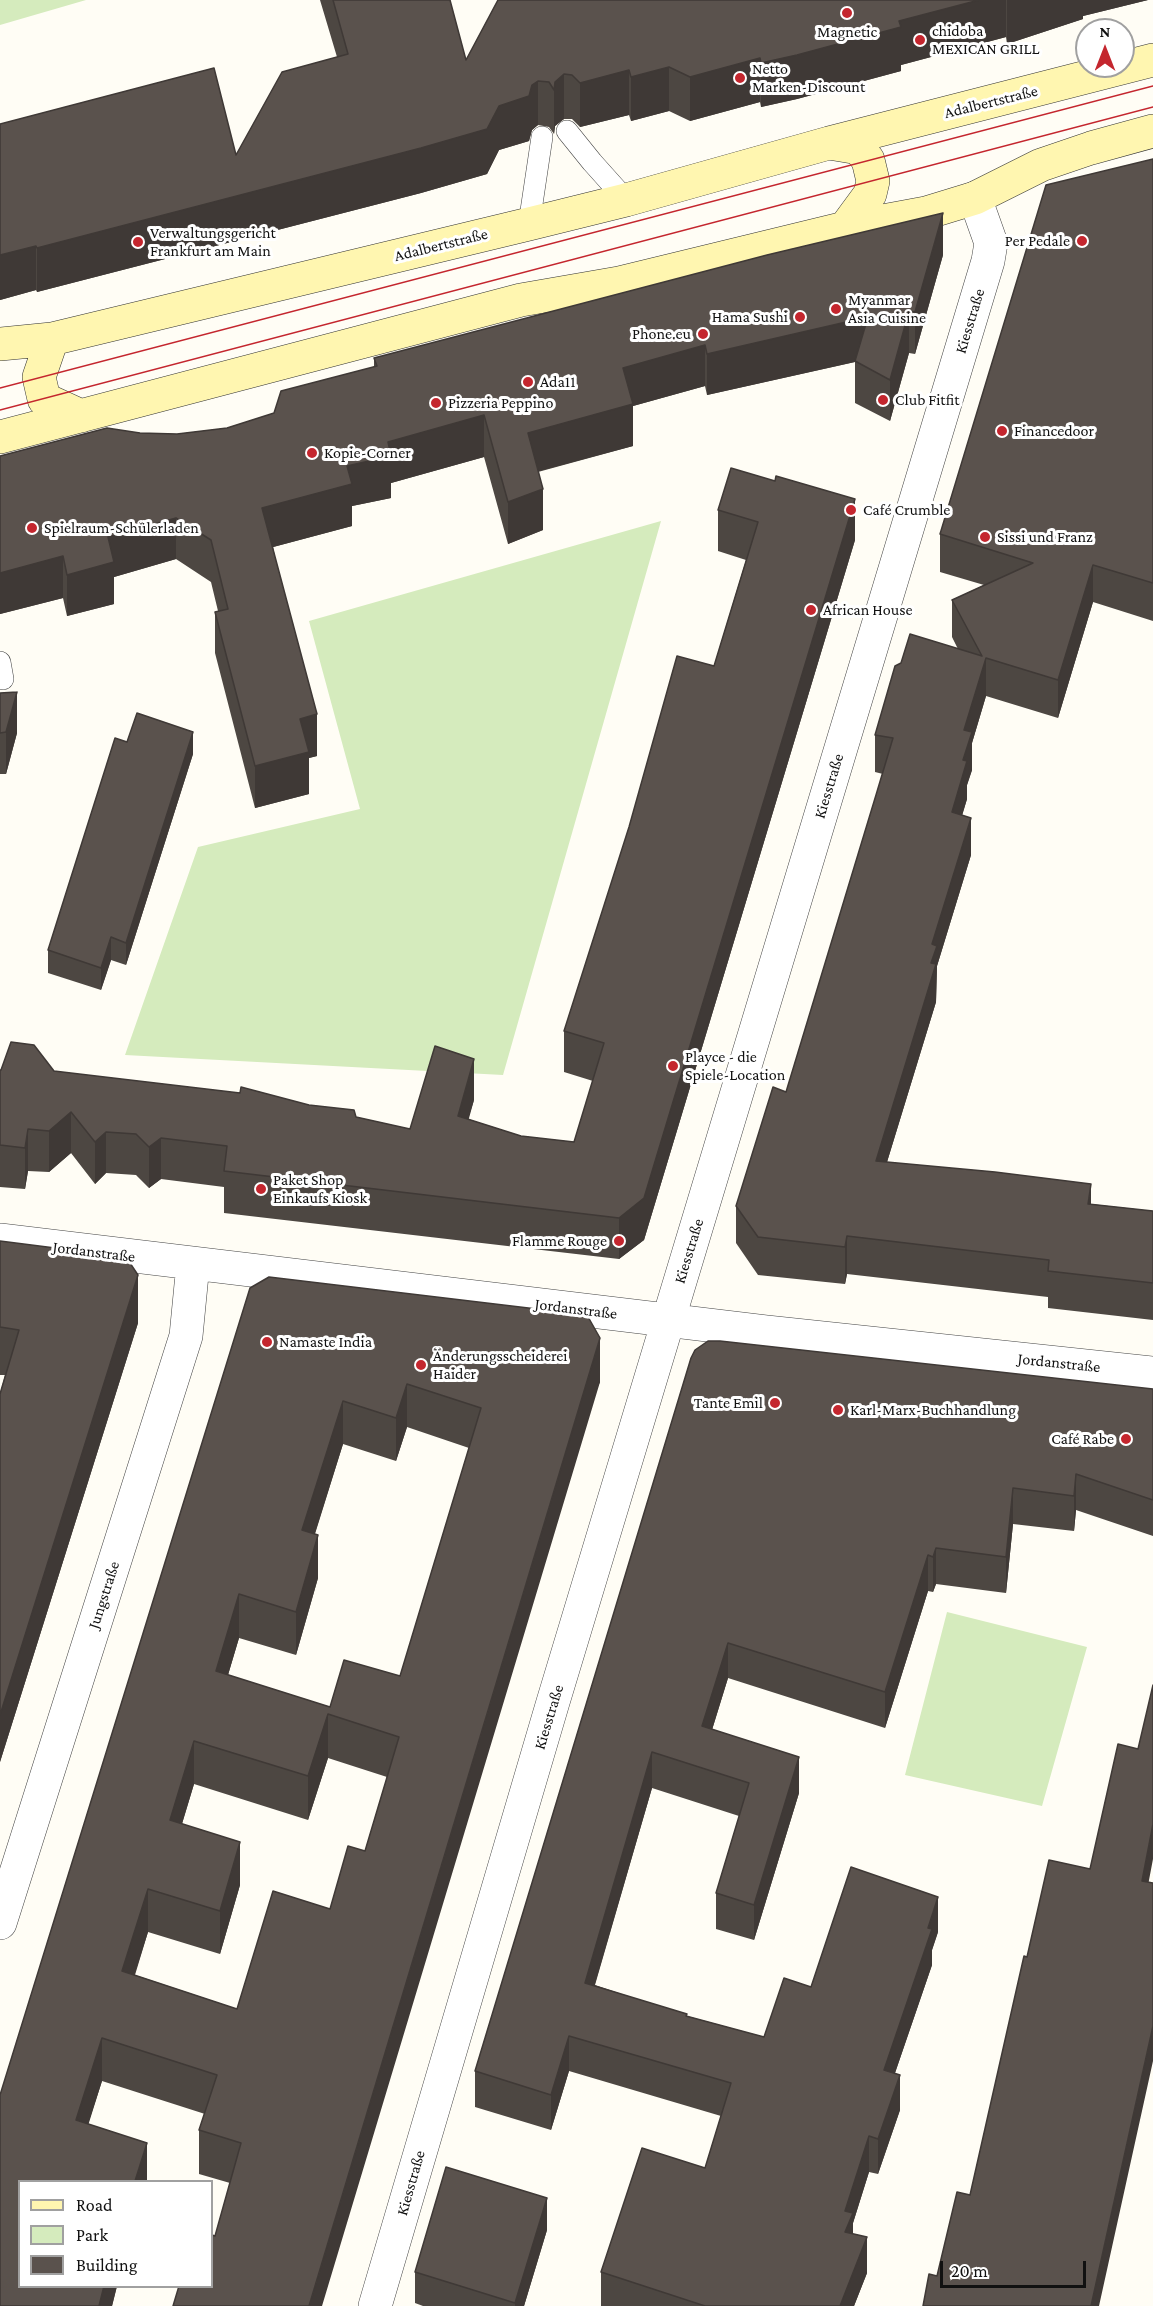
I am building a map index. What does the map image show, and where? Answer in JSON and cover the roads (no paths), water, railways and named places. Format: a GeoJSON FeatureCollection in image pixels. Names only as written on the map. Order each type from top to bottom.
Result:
{"type":"FeatureCollection","features":[{"type":"Feature","properties":{"kind":"street","name":"Adalbertstraße"},"geometry":{"type":"LineString","coordinates":[[0,344],[52,339],[529,224],[626,200],[829,143],[1153,60]]}},
{"type":"Feature","properties":{"kind":"street"},"geometry":{"type":"LineString","coordinates":[[0,437],[521,300],[619,283],[845,228],[926,213],[975,198],[1041,165],[1153,131]]}},
{"type":"Feature","properties":{"kind":"street","name":"Adalbertstraße"},"geometry":{"type":"LineString","coordinates":[[829,143],[859,148],[868,160],[873,181],[870,194],[845,228]]}},
{"type":"Feature","properties":{"kind":"street","name":"Kiesstraße"},"geometry":{"type":"LineString","coordinates":[[375,2306],[549,1713],[988,261],[991,243],[975,198]]}},
{"type":"Feature","properties":{"kind":"street"},"geometry":{"type":"LineString","coordinates":[[52,339],[39,377],[44,399],[81,416]]}},
{"type":"Feature","properties":{"kind":"street","name":"Jordanstraße"},"geometry":{"type":"LineString","coordinates":[[0,1240],[766,1332],[1153,1373]]}},
{"type":"Feature","properties":{"kind":"street","name":"Jungstraße"},"geometry":{"type":"LineString","coordinates":[[0,1923],[186,1336],[193,1264]]}},
{"type":"Feature","properties":{"kind":"lane"},"geometry":{"type":"LineString","coordinates":[[567,131],[591,162],[626,200]]}},
{"type":"Feature","properties":{"kind":"lane"},"geometry":{"type":"LineString","coordinates":[[529,224],[542,137]]}},
{"type":"Feature","properties":{"kind":"tram line"},"geometry":{"type":"LineString","coordinates":[[0,388],[1153,86]]}},
{"type":"Feature","properties":{"kind":"tram line"},"geometry":{"type":"LineString","coordinates":[[0,410],[1153,107]]}},
{"type":"Feature","properties":{"kind":"place","name":"Magnetic"},"geometry":{"type":"Point","coordinates":[847,13]}},
{"type":"Feature","properties":{"kind":"place","name":"chidoba MEXICAN GRILL"},"geometry":{"type":"Point","coordinates":[920,40]}},
{"type":"Feature","properties":{"kind":"place","name":"Netto Marken-Discount"},"geometry":{"type":"Point","coordinates":[740,78]}},
{"type":"Feature","properties":{"kind":"place","name":"Per Pedale"},"geometry":{"type":"Point","coordinates":[1082,241]}},
{"type":"Feature","properties":{"kind":"place","name":"Verwaltungsgericht Frankfurt am Main"},"geometry":{"type":"Point","coordinates":[138,242]}},
{"type":"Feature","properties":{"kind":"place","name":"Myanmar Asia Cuisine"},"geometry":{"type":"Point","coordinates":[836,309]}},
{"type":"Feature","properties":{"kind":"place","name":"Hama Sushi"},"geometry":{"type":"Point","coordinates":[800,317]}},
{"type":"Feature","properties":{"kind":"place","name":"Phone.eu"},"geometry":{"type":"Point","coordinates":[703,334]}},
{"type":"Feature","properties":{"kind":"place","name":"Ada11"},"geometry":{"type":"Point","coordinates":[528,382]}},
{"type":"Feature","properties":{"kind":"place","name":"Club Fitfit"},"geometry":{"type":"Point","coordinates":[883,400]}},
{"type":"Feature","properties":{"kind":"place","name":"Pizzeria Peppino"},"geometry":{"type":"Point","coordinates":[436,403]}},
{"type":"Feature","properties":{"kind":"place","name":"Financedoor"},"geometry":{"type":"Point","coordinates":[1002,431]}},
{"type":"Feature","properties":{"kind":"place","name":"Kopie-Corner"},"geometry":{"type":"Point","coordinates":[312,453]}},
{"type":"Feature","properties":{"kind":"place","name":"Café Crumble"},"geometry":{"type":"Point","coordinates":[851,510]}},
{"type":"Feature","properties":{"kind":"place","name":"Spielraum-Schülerladen"},"geometry":{"type":"Point","coordinates":[32,528]}},
{"type":"Feature","properties":{"kind":"place","name":"Sissi und Franz"},"geometry":{"type":"Point","coordinates":[985,537]}},
{"type":"Feature","properties":{"kind":"place","name":"African House"},"geometry":{"type":"Point","coordinates":[811,610]}},
{"type":"Feature","properties":{"kind":"place","name":"Playce - die Spiele-Location"},"geometry":{"type":"Point","coordinates":[673,1066]}},
{"type":"Feature","properties":{"kind":"place","name":"Paket Shop Einkaufs Kiosk"},"geometry":{"type":"Point","coordinates":[261,1189]}},
{"type":"Feature","properties":{"kind":"place","name":"Flamme Rouge"},"geometry":{"type":"Point","coordinates":[619,1241]}},
{"type":"Feature","properties":{"kind":"place","name":"Namaste India"},"geometry":{"type":"Point","coordinates":[267,1342]}},
{"type":"Feature","properties":{"kind":"place","name":"Änderungsscheiderei Haider"},"geometry":{"type":"Point","coordinates":[421,1365]}},
{"type":"Feature","properties":{"kind":"place","name":"Tante Emil"},"geometry":{"type":"Point","coordinates":[775,1403]}},
{"type":"Feature","properties":{"kind":"place","name":"Karl-Marx-Buchhandlung"},"geometry":{"type":"Point","coordinates":[838,1410]}},
{"type":"Feature","properties":{"kind":"place","name":"Café Rabe"},"geometry":{"type":"Point","coordinates":[1126,1439]}}]}
